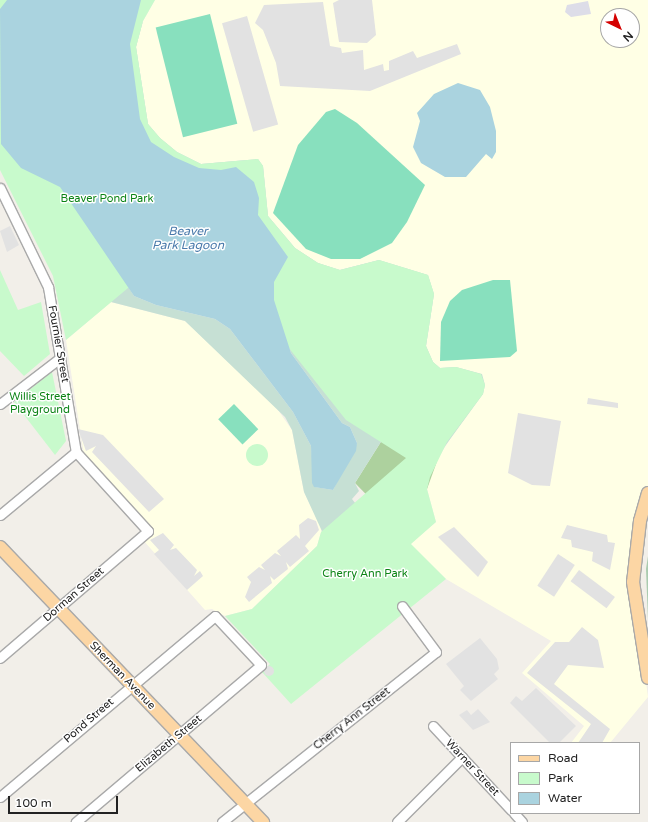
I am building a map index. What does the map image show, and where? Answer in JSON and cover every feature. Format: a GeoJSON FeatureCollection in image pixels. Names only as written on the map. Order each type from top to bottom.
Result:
{"type":"FeatureCollection","features":[{"type":"Feature","properties":{"kind":"main road"},"geometry":{"type":"LineString","coordinates":[[648,493],[640,521],[632,582],[648,678]]}},
{"type":"Feature","properties":{"kind":"main road","name":"Sherman Avenue"},"geometry":{"type":"LineString","coordinates":[[0,547],[179,736],[263,822]]}},
{"type":"Feature","properties":{"kind":"street","name":"Fournier Street"},"geometry":{"type":"LineString","coordinates":[[0,188],[45,277],[76,452]]}},
{"type":"Feature","properties":{"kind":"street"},"geometry":{"type":"LineString","coordinates":[[0,404],[60,358]]}},
{"type":"Feature","properties":{"kind":"street"},"geometry":{"type":"LineString","coordinates":[[0,515],[76,452]]}},
{"type":"Feature","properties":{"kind":"street","name":"Dorman Street"},"geometry":{"type":"LineString","coordinates":[[0,658],[148,531],[76,452]]}},
{"type":"Feature","properties":{"kind":"street","name":"Cherry Ann Street"},"geometry":{"type":"LineString","coordinates":[[222,822],[436,652],[402,606]]}},
{"type":"Feature","properties":{"kind":"street","name":"Pond Street"},"geometry":{"type":"LineString","coordinates":[[0,798],[131,685],[215,616],[261,665]]}},
{"type":"Feature","properties":{"kind":"street","name":"Elizabeth Street"},"geometry":{"type":"LineString","coordinates":[[76,822],[261,665]]}},
{"type":"Feature","properties":{"kind":"street","name":"Warner Street"},"geometry":{"type":"LineString","coordinates":[[432,726],[510,809]]}},
{"type":"Feature","properties":{"kind":"street"},"geometry":{"type":"LineString","coordinates":[[397,822],[462,757]]}},
{"type":"Feature","properties":{"kind":"street"},"geometry":{"type":"LineString","coordinates":[[515,814],[522,822]]}},
{"type":"Feature","properties":{"kind":"shaded area"},"geometry":{"type":"Polygon","coordinates":[[[155,0],[648,0],[648,491],[633,582],[648,697],[611,742],[572,742],[584,726],[522,673],[551,641],[446,579],[410,544],[436,522],[427,489],[435,463],[471,406],[483,394],[456,367],[440,368],[433,362],[426,346],[434,294],[379,260],[339,270],[318,263],[295,248],[268,216],[263,166],[245,160],[201,164],[177,152],[160,138],[148,124],[136,47],[143,21],[155,0]]]}},
{"type":"Feature","properties":{"kind":"shaded area"},"geometry":{"type":"Polygon","coordinates":[[[339,0],[372,0],[376,35],[367,43],[339,42],[333,3],[339,0]]]}},
{"type":"Feature","properties":{"kind":"shaded area"},"geometry":{"type":"Polygon","coordinates":[[[588,1],[591,14],[571,17],[565,12],[567,5],[588,1]]]}},
{"type":"Feature","properties":{"kind":"shaded area"},"geometry":{"type":"Polygon","coordinates":[[[323,2],[330,46],[341,48],[342,53],[363,50],[364,70],[383,64],[384,71],[389,70],[389,61],[413,51],[417,58],[457,44],[461,54],[370,91],[280,86],[276,63],[263,30],[255,23],[264,5],[323,2]]]}},
{"type":"Feature","properties":{"kind":"shaded area"},"geometry":{"type":"Polygon","coordinates":[[[247,16],[278,125],[253,132],[222,23],[247,16]]]}},
{"type":"Feature","properties":{"kind":"shaded area"},"geometry":{"type":"Polygon","coordinates":[[[143,21],[136,47],[148,124],[160,138],[177,152],[201,164],[258,159],[263,166],[268,216],[295,248],[318,263],[340,270],[379,260],[428,275],[434,294],[426,346],[433,362],[440,368],[456,367],[482,374],[485,385],[483,394],[440,453],[389,429],[355,483],[359,491],[352,499],[362,512],[326,540],[304,492],[292,430],[285,417],[185,321],[111,302],[84,218],[134,296],[156,305],[215,319],[230,329],[293,412],[311,446],[315,487],[333,490],[357,443],[350,427],[342,423],[291,353],[274,300],[199,168],[151,142],[130,44],[143,21]]]}},
{"type":"Feature","properties":{"kind":"shaded area"},"geometry":{"type":"Polygon","coordinates":[[[10,226],[19,245],[7,252],[0,231],[10,226]]]}},
{"type":"Feature","properties":{"kind":"shaded area"},"geometry":{"type":"Polygon","coordinates":[[[111,302],[185,321],[273,403],[292,430],[304,492],[322,529],[317,546],[252,609],[225,616],[212,609],[205,610],[143,540],[154,530],[84,455],[66,340],[111,302]]]}},
{"type":"Feature","properties":{"kind":"shaded area"},"geometry":{"type":"Polygon","coordinates":[[[588,398],[618,403],[618,408],[587,404],[588,398]]]}},
{"type":"Feature","properties":{"kind":"shaded area"},"geometry":{"type":"Polygon","coordinates":[[[518,413],[561,421],[550,486],[532,485],[508,473],[518,413]]]}},
{"type":"Feature","properties":{"kind":"shaded area"},"geometry":{"type":"Polygon","coordinates":[[[78,429],[103,435],[164,499],[149,512],[92,452],[96,446],[86,451],[78,429]]]}},
{"type":"Feature","properties":{"kind":"shaded area"},"geometry":{"type":"Polygon","coordinates":[[[308,518],[316,521],[319,530],[305,546],[309,551],[290,567],[286,562],[288,569],[274,580],[270,576],[272,583],[249,602],[245,597],[251,582],[247,577],[259,567],[265,570],[261,565],[275,553],[281,556],[277,551],[296,535],[300,539],[299,525],[308,518]]]}},
{"type":"Feature","properties":{"kind":"shaded area"},"geometry":{"type":"Polygon","coordinates":[[[567,525],[607,535],[608,542],[615,543],[610,570],[592,561],[593,552],[572,547],[571,540],[561,538],[567,525]]]}},
{"type":"Feature","properties":{"kind":"shaded area"},"geometry":{"type":"Polygon","coordinates":[[[454,527],[488,562],[478,577],[438,537],[454,527]]]}},
{"type":"Feature","properties":{"kind":"shaded area"},"geometry":{"type":"Polygon","coordinates":[[[163,533],[174,545],[170,550],[176,548],[197,570],[194,576],[200,571],[203,576],[187,590],[154,554],[159,550],[150,540],[163,533]]]}},
{"type":"Feature","properties":{"kind":"shaded area"},"geometry":{"type":"Polygon","coordinates":[[[558,554],[575,565],[554,597],[537,586],[558,554]]]}},
{"type":"Feature","properties":{"kind":"shaded area"},"geometry":{"type":"Polygon","coordinates":[[[648,556],[648,620],[646,569],[648,556]]]}},
{"type":"Feature","properties":{"kind":"shaded area"},"geometry":{"type":"Polygon","coordinates":[[[579,570],[615,597],[607,608],[571,581],[579,570]]]}},
{"type":"Feature","properties":{"kind":"shaded area"},"geometry":{"type":"Polygon","coordinates":[[[582,627],[598,640],[604,668],[568,665],[554,684],[610,729],[603,742],[579,742],[591,724],[527,673],[555,642],[569,642],[582,627]]]}},
{"type":"Feature","properties":{"kind":"shaded area"},"geometry":{"type":"Polygon","coordinates":[[[480,638],[497,659],[499,669],[494,674],[498,679],[471,701],[460,690],[464,686],[446,664],[480,638]]]}},
{"type":"Feature","properties":{"kind":"shaded area"},"geometry":{"type":"Polygon","coordinates":[[[267,666],[271,666],[273,667],[273,675],[267,676],[264,673],[264,669],[267,666]]]}},
{"type":"Feature","properties":{"kind":"shaded area"},"geometry":{"type":"Polygon","coordinates":[[[536,688],[576,726],[560,742],[549,742],[510,703],[516,696],[522,701],[536,688]]]}},
{"type":"Feature","properties":{"kind":"shaded area"},"geometry":{"type":"Polygon","coordinates":[[[478,709],[490,722],[473,730],[459,715],[467,710],[471,715],[478,709]]]}},
{"type":"Feature","properties":{"kind":"green space","name":"Beaver Pond Park"},"geometry":{"type":"Polygon","coordinates":[[[0,0],[155,0],[143,21],[136,47],[148,124],[160,138],[177,152],[201,164],[258,159],[263,166],[268,216],[295,248],[318,263],[340,270],[379,260],[428,275],[434,294],[426,346],[433,362],[440,368],[456,367],[481,374],[485,385],[483,394],[447,442],[430,477],[427,489],[436,522],[411,544],[446,579],[291,704],[262,672],[270,664],[225,616],[252,609],[317,546],[321,532],[406,458],[346,420],[196,231],[66,340],[53,276],[0,170],[0,0]]]}},
{"type":"Feature","properties":{"kind":"green space"},"geometry":{"type":"Polygon","coordinates":[[[210,14],[237,124],[183,137],[156,28],[210,14]]]}},
{"type":"Feature","properties":{"kind":"green space"},"geometry":{"type":"Polygon","coordinates":[[[335,109],[357,123],[425,185],[407,222],[392,243],[360,259],[331,259],[306,249],[273,213],[298,145],[326,112],[335,109]]]}},
{"type":"Feature","properties":{"kind":"green space"},"geometry":{"type":"Polygon","coordinates":[[[0,270],[18,310],[41,302],[50,354],[24,376],[0,351],[0,270]]]}},
{"type":"Feature","properties":{"kind":"green space"},"geometry":{"type":"Polygon","coordinates":[[[493,280],[510,280],[517,351],[510,357],[440,361],[441,322],[450,301],[462,290],[493,280]]]}},
{"type":"Feature","properties":{"kind":"green space","name":"Willis Street Playground"},"geometry":{"type":"Polygon","coordinates":[[[52,372],[66,441],[55,455],[14,402],[52,372]]]}},
{"type":"Feature","properties":{"kind":"green space"},"geometry":{"type":"Polygon","coordinates":[[[234,404],[258,429],[242,444],[218,419],[234,404]]]}},
{"type":"Feature","properties":{"kind":"green space"},"geometry":{"type":"Polygon","coordinates":[[[389,429],[440,453],[427,489],[393,522],[355,483],[389,429]]]}},
{"type":"Feature","properties":{"kind":"green space"},"geometry":{"type":"Polygon","coordinates":[[[257,444],[265,447],[268,455],[265,463],[257,466],[249,463],[246,455],[249,447],[257,444]]]}},
{"type":"Feature","properties":{"kind":"water","name":"Beaver Park Lagoon"},"geometry":{"type":"Polygon","coordinates":[[[7,0],[141,0],[130,44],[140,119],[151,142],[174,157],[199,168],[221,170],[236,167],[254,182],[259,198],[258,215],[288,257],[274,282],[274,300],[291,353],[342,423],[350,427],[357,443],[356,451],[333,490],[314,487],[312,483],[311,446],[293,412],[230,329],[215,319],[156,305],[134,296],[60,187],[21,168],[1,144],[0,9],[7,0]]]}},
{"type":"Feature","properties":{"kind":"water"},"geometry":{"type":"Polygon","coordinates":[[[458,83],[480,90],[490,107],[496,131],[496,152],[492,159],[486,154],[466,177],[445,177],[421,163],[413,147],[420,121],[417,113],[434,94],[458,83]]]}},
{"type":"Feature","properties":{"kind":"park label","name":"Cherry Ann Park"},"geometry":{"type":"Point","coordinates":[365,574]}}]}
